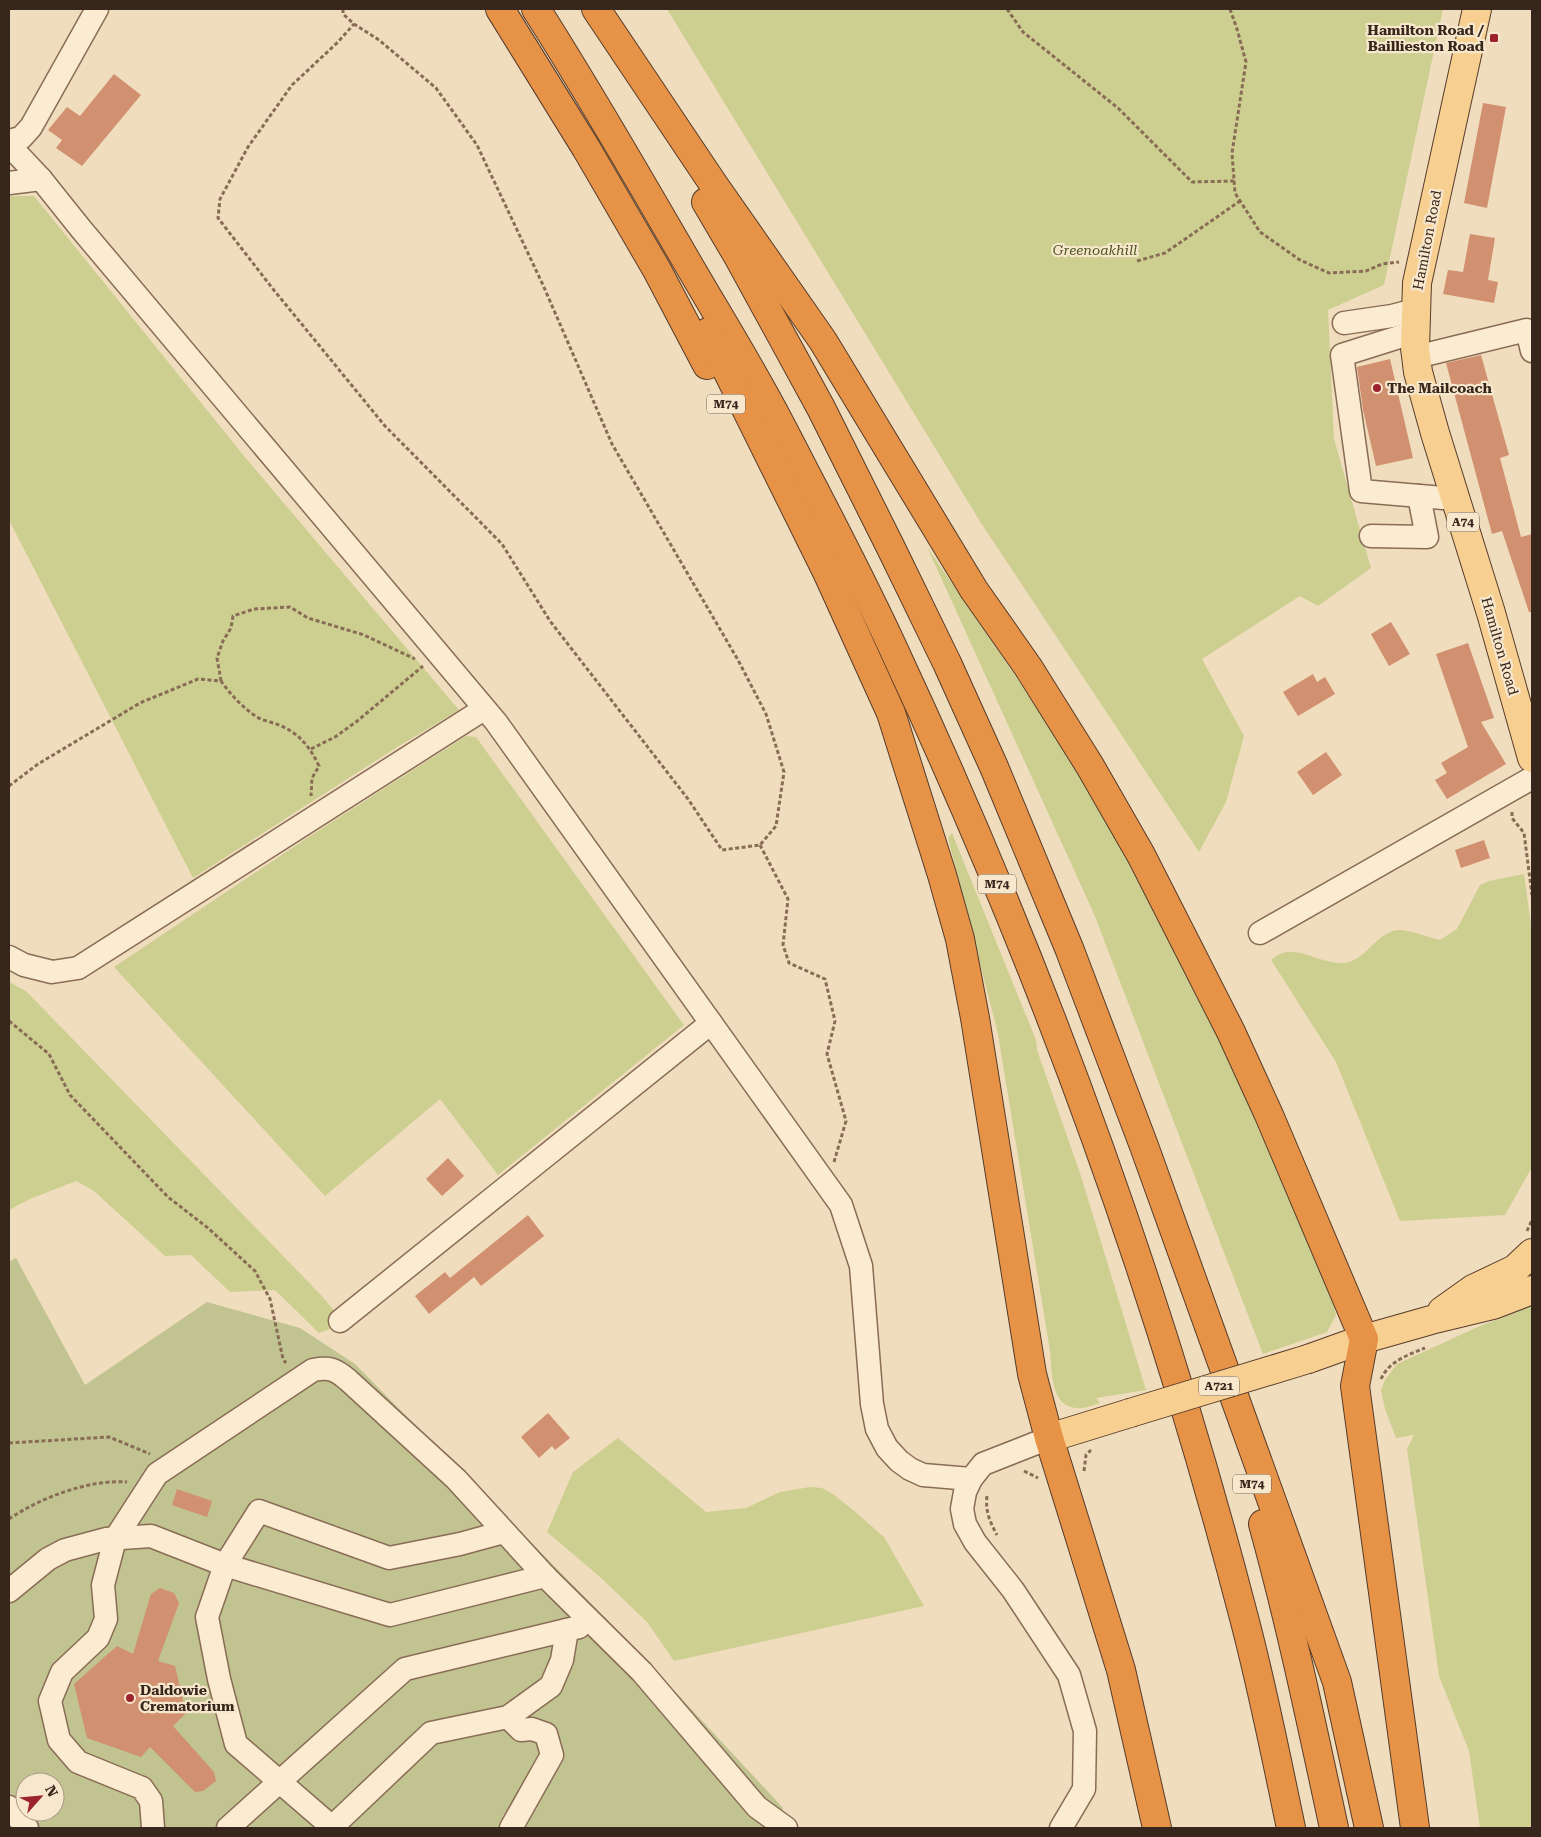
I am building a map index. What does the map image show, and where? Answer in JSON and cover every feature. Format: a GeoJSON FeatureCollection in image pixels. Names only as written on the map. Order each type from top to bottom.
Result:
{"type":"FeatureCollection","features":[{"type":"Feature","properties":{"kind":"highway","name":"M74"},"geometry":{"type":"LineString","coordinates":[[500,9],[586,148],[657,270],[815,576],[924,814],[960,939],[1032,1374],[1049,1438],[1121,1670],[1157,1828]]}},
{"type":"Feature","properties":{"kind":"highway","name":"M74"},"geometry":{"type":"LineString","coordinates":[[536,9],[582,81],[765,395],[910,684],[960,796],[1036,977],[1084,1107],[1168,1351],[1245,1619],[1291,1828]]}},
{"type":"Feature","properties":{"kind":"highway","name":"M74"},"geometry":{"type":"LineString","coordinates":[[587,9],[661,126],[739,258],[820,408],[892,548],[994,767],[1069,948],[1144,1146],[1230,1409],[1273,1561],[1303,1681],[1334,1828]]}},
{"type":"Feature","properties":{"kind":"highway"},"geometry":{"type":"LineString","coordinates":[[596,9],[714,185],[823,341],[974,590],[1028,667],[1090,766],[1154,879],[1231,1032],[1269,1115],[1364,1340],[1355,1386],[1415,1828]]}},
{"type":"Feature","properties":{"kind":"highway"},"geometry":{"type":"LineString","coordinates":[[582,81],[744,402],[827,572],[891,713],[924,814]]}},
{"type":"Feature","properties":{"kind":"highway"},"geometry":{"type":"LineString","coordinates":[[1144,1146],[1337,1682],[1369,1828]]}},
{"type":"Feature","properties":{"kind":"main road","name":"Hamilton Road"},"geometry":{"type":"LineString","coordinates":[[1477,9],[1417,283],[1415,333],[1418,372],[1491,613],[1532,758]]}},
{"type":"Feature","properties":{"kind":"main road","name":"A721"},"geometry":{"type":"LineString","coordinates":[[1432,1332],[1473,1289],[1516,1269],[1532,1253]]}},
{"type":"Feature","properties":{"kind":"main road","name":"A721"},"geometry":{"type":"LineString","coordinates":[[1049,1438],[1308,1359],[1364,1340],[1432,1332],[1532,1290]]}},
{"type":"Feature","properties":{"kind":"street"},"geometry":{"type":"LineString","coordinates":[[9,141],[21,138],[31,127],[97,9]]}},
{"type":"Feature","properties":{"kind":"street"},"geometry":{"type":"LineString","coordinates":[[9,145],[41,179],[502,730],[841,1205],[861,1266],[872,1404],[877,1429],[887,1448],[899,1461],[923,1475],[971,1479]]}},
{"type":"Feature","properties":{"kind":"street"},"geometry":{"type":"LineString","coordinates":[[9,183],[41,179]]}},
{"type":"Feature","properties":{"kind":"street"},"geometry":{"type":"LineString","coordinates":[[1382,317],[1387,342]]}},
{"type":"Feature","properties":{"kind":"street"},"geometry":{"type":"LineString","coordinates":[[1344,323],[1382,317],[1415,333]]}},
{"type":"Feature","properties":{"kind":"street"},"geometry":{"type":"LineString","coordinates":[[1456,498],[1361,492],[1342,355],[1415,333],[1527,330],[1532,351]]}},
{"type":"Feature","properties":{"kind":"street"},"geometry":{"type":"LineString","coordinates":[[1371,536],[1427,537],[1419,496]]}},
{"type":"Feature","properties":{"kind":"street"},"geometry":{"type":"LineString","coordinates":[[9,957],[24,965],[52,972],[78,968],[484,709]]}},
{"type":"Feature","properties":{"kind":"street"},"geometry":{"type":"LineString","coordinates":[[1260,933],[1532,778]]}},
{"type":"Feature","properties":{"kind":"street"},"geometry":{"type":"LineString","coordinates":[[340,1321],[711,1023]]}},
{"type":"Feature","properties":{"kind":"street"},"geometry":{"type":"LineString","coordinates":[[153,1828],[151,1802],[142,1788],[78,1762],[59,1740],[50,1701],[62,1672],[98,1638],[106,1619],[103,1585],[115,1538],[157,1474],[313,1370],[326,1368],[337,1371],[456,1479],[545,1576],[595,1623],[642,1672],[757,1807],[786,1828]]}},
{"type":"Feature","properties":{"kind":"street"},"geometry":{"type":"LineString","coordinates":[[1049,1438],[983,1464],[971,1479],[965,1492],[962,1509],[965,1524],[975,1542],[1013,1590],[1069,1675],[1085,1731],[1084,1789],[1061,1828]]}},
{"type":"Feature","properties":{"kind":"street"},"geometry":{"type":"LineString","coordinates":[[504,1532],[460,1544],[389,1558],[259,1511],[225,1565],[207,1617],[219,1680],[236,1744],[332,1827],[431,1733],[508,1717],[551,1686],[562,1660],[567,1630]]}},
{"type":"Feature","properties":{"kind":"street"},"geometry":{"type":"LineString","coordinates":[[9,1591],[48,1559],[65,1550],[115,1538],[151,1536],[225,1565],[390,1615],[545,1576]]}},
{"type":"Feature","properties":{"kind":"street"},"geometry":{"type":"LineString","coordinates":[[228,1828],[278,1781],[405,1669],[595,1623]]}},
{"type":"Feature","properties":{"kind":"street"},"geometry":{"type":"LineString","coordinates":[[508,1717],[521,1730],[532,1729],[546,1734],[552,1755],[511,1828]]}},
{"type":"Feature","properties":{"kind":"street"},"geometry":{"type":"LineString","coordinates":[[9,1807],[27,1828]]}},
{"type":"Feature","properties":{"kind":"path"},"geometry":{"type":"LineString","coordinates":[[343,9],[343,14],[354,24],[379,40],[436,88],[477,145],[543,285],[612,444],[738,660],[766,714],[784,772],[776,826],[760,846],[722,850],[688,800],[550,621],[502,544],[385,426],[218,218],[220,199],[248,147],[292,85],[338,42],[354,24]]}},
{"type":"Feature","properties":{"kind":"path"},"geometry":{"type":"LineString","coordinates":[[1007,9],[1023,32],[1118,108],[1192,182],[1234,181]]}},
{"type":"Feature","properties":{"kind":"path"},"geometry":{"type":"LineString","coordinates":[[1230,9],[1238,29],[1246,62],[1232,154],[1235,193],[1260,232],[1300,260],[1328,273],[1366,272],[1382,264],[1422,260]]}},
{"type":"Feature","properties":{"kind":"path"},"geometry":{"type":"LineString","coordinates":[[1137,261],[1165,253],[1240,201]]}},
{"type":"Feature","properties":{"kind":"path"},"geometry":{"type":"LineString","coordinates":[[310,749],[335,737],[356,722],[426,664],[364,635],[308,618],[290,607],[254,609],[233,616],[231,628],[223,641],[217,658],[221,681],[234,699],[258,718],[281,726],[298,735],[310,749],[319,766],[312,778],[311,819]]}},
{"type":"Feature","properties":{"kind":"path"},"geometry":{"type":"LineString","coordinates":[[9,786],[38,764],[140,703],[198,679],[221,681]]}},
{"type":"Feature","properties":{"kind":"path"},"geometry":{"type":"LineString","coordinates":[[1510,790],[1512,818],[1524,833],[1532,895]]}},
{"type":"Feature","properties":{"kind":"path"},"geometry":{"type":"LineString","coordinates":[[760,846],[788,899],[783,945],[789,963],[825,979],[835,1021],[827,1054],[846,1122],[827,1186]]}},
{"type":"Feature","properties":{"kind":"path"},"geometry":{"type":"LineString","coordinates":[[9,1021],[49,1054],[70,1094],[168,1197],[208,1228],[255,1271],[270,1299],[283,1359],[299,1379]]}},
{"type":"Feature","properties":{"kind":"path"},"geometry":{"type":"LineString","coordinates":[[1355,1386],[1379,1384],[1386,1368],[1407,1355],[1432,1332]]}},
{"type":"Feature","properties":{"kind":"path"},"geometry":{"type":"LineString","coordinates":[[9,1443],[108,1437],[148,1453],[167,1467]]}},
{"type":"Feature","properties":{"kind":"path"},"geometry":{"type":"LineString","coordinates":[[9,1519],[48,1498],[85,1487],[109,1482],[126,1482],[150,1486]]}},
{"type":"Feature","properties":{"kind":"green space","name":"Greenoakhill"},"geometry":{"type":"Polygon","coordinates":[[[667,9],[1443,9],[1384,285],[1328,310],[1334,439],[1371,568],[1318,606],[1300,596],[1202,659],[1244,736],[1226,802],[1199,852],[981,523],[667,9]]]}},
{"type":"Feature","properties":{"kind":"green space"},"geometry":{"type":"Polygon","coordinates":[[[9,196],[34,196],[244,456],[459,710],[394,749],[193,878],[9,520],[9,196]]]}},
{"type":"Feature","properties":{"kind":"green space"},"geometry":{"type":"Polygon","coordinates":[[[927,547],[1080,770],[1192,974],[1291,1186],[1330,1292],[1336,1315],[1327,1332],[1263,1354],[1094,914],[927,547]]]}},
{"type":"Feature","properties":{"kind":"green space"},"geometry":{"type":"Polygon","coordinates":[[[466,736],[476,737],[684,1025],[498,1175],[440,1099],[325,1196],[114,967],[307,838],[466,736]]]}},
{"type":"Feature","properties":{"kind":"green space"},"geometry":{"type":"Polygon","coordinates":[[[952,833],[1036,1040],[1037,1050],[1081,1176],[1146,1390],[1096,1398],[1100,1403],[1080,1408],[1068,1406],[1057,1395],[1052,1377],[1050,1351],[998,1034],[948,838],[952,833]]]}},
{"type":"Feature","properties":{"kind":"green space"},"geometry":{"type":"Polygon","coordinates":[[[1524,874],[1532,932],[1532,1167],[1505,1215],[1400,1221],[1336,1062],[1271,960],[1280,954],[1297,952],[1334,963],[1344,963],[1359,957],[1386,934],[1402,930],[1440,940],[1457,929],[1480,885],[1489,881],[1524,874]]]}},
{"type":"Feature","properties":{"kind":"green space"},"geometry":{"type":"Polygon","coordinates":[[[9,982],[26,991],[320,1294],[338,1315],[332,1328],[319,1333],[275,1290],[230,1292],[191,1255],[165,1256],[94,1191],[76,1181],[30,1199],[9,1210],[9,982]]]}},
{"type":"Feature","properties":{"kind":"green space"},"geometry":{"type":"Polygon","coordinates":[[[16,1258],[85,1385],[207,1302],[300,1328],[355,1364],[629,1642],[783,1808],[781,1828],[9,1828],[9,1262],[16,1258]]]}},
{"type":"Feature","properties":{"kind":"green space"},"geometry":{"type":"Polygon","coordinates":[[[1532,1306],[1532,1828],[1480,1828],[1469,1751],[1439,1676],[1407,1449],[1414,1435],[1396,1438],[1385,1409],[1381,1390],[1385,1380],[1397,1364],[1480,1326],[1532,1306]]]}},
{"type":"Feature","properties":{"kind":"green space"},"geometry":{"type":"Polygon","coordinates":[[[618,1438],[706,1512],[746,1508],[780,1492],[810,1487],[822,1488],[833,1494],[884,1537],[924,1606],[674,1661],[647,1622],[600,1577],[547,1532],[573,1472],[618,1438]]]}},
{"type":"Feature","properties":{"kind":"building"},"geometry":{"type":"Polygon","coordinates":[[[114,74],[141,95],[82,166],[56,148],[62,140],[48,130],[67,107],[80,116],[114,74]]]}},
{"type":"Feature","properties":{"kind":"building"},"geometry":{"type":"Polygon","coordinates":[[[1483,103],[1506,107],[1487,208],[1464,203],[1483,103]]]}},
{"type":"Feature","properties":{"kind":"building"},"geometry":{"type":"Polygon","coordinates":[[[1470,234],[1495,238],[1488,280],[1498,282],[1494,303],[1443,294],[1448,270],[1463,272],[1470,234]]]}},
{"type":"Feature","properties":{"kind":"building"},"geometry":{"type":"Polygon","coordinates":[[[1481,355],[1509,455],[1500,458],[1521,537],[1532,534],[1532,612],[1529,612],[1502,531],[1492,534],[1446,363],[1481,355]]]}},
{"type":"Feature","properties":{"kind":"building"},"geometry":{"type":"Polygon","coordinates":[[[1390,359],[1413,458],[1376,466],[1363,410],[1357,367],[1390,359]]]}},
{"type":"Feature","properties":{"kind":"building"},"geometry":{"type":"Polygon","coordinates":[[[1391,622],[1410,654],[1389,666],[1371,634],[1391,622]]]}},
{"type":"Feature","properties":{"kind":"building"},"geometry":{"type":"Polygon","coordinates":[[[1468,643],[1494,718],[1481,722],[1506,764],[1447,799],[1435,780],[1447,773],[1441,763],[1468,747],[1436,654],[1468,643]]]}},
{"type":"Feature","properties":{"kind":"building"},"geometry":{"type":"Polygon","coordinates":[[[1313,674],[1317,682],[1325,677],[1335,694],[1298,716],[1283,692],[1313,674]]]}},
{"type":"Feature","properties":{"kind":"building"},"geometry":{"type":"Polygon","coordinates":[[[1326,752],[1342,775],[1313,795],[1297,772],[1326,752]]]}},
{"type":"Feature","properties":{"kind":"building"},"geometry":{"type":"Polygon","coordinates":[[[1484,840],[1490,858],[1461,868],[1455,850],[1484,840]]]}},
{"type":"Feature","properties":{"kind":"building"},"geometry":{"type":"Polygon","coordinates":[[[448,1158],[464,1176],[442,1196],[426,1179],[448,1158]]]}},
{"type":"Feature","properties":{"kind":"building"},"geometry":{"type":"Polygon","coordinates":[[[528,1215],[544,1236],[481,1286],[474,1277],[429,1314],[415,1296],[445,1272],[450,1278],[528,1215]]]}},
{"type":"Feature","properties":{"kind":"building"},"geometry":{"type":"Polygon","coordinates":[[[548,1413],[570,1438],[555,1450],[552,1446],[539,1458],[521,1437],[548,1413]]]}},
{"type":"Feature","properties":{"kind":"building"},"geometry":{"type":"Polygon","coordinates":[[[177,1489],[212,1501],[207,1517],[172,1505],[177,1489]]]}},
{"type":"Feature","properties":{"kind":"building","name":"Daldowie Crematorium"},"geometry":{"type":"Polygon","coordinates":[[[160,1588],[174,1593],[179,1603],[158,1661],[175,1666],[186,1713],[173,1726],[214,1772],[216,1781],[203,1791],[195,1792],[150,1747],[141,1757],[87,1738],[74,1684],[117,1646],[133,1654],[151,1594],[160,1588]]]}},
{"type":"Feature","properties":{"kind":"place","name":"Hamilton Road / Baillieston Road"},"geometry":{"type":"Point","coordinates":[1494,38]}},
{"type":"Feature","properties":{"kind":"place","name":"The Mailcoach"},"geometry":{"type":"Point","coordinates":[1377,388]}},
{"type":"Feature","properties":{"kind":"place","name":"Daldowie Crematorium"},"geometry":{"type":"Point","coordinates":[130,1698]}}]}
